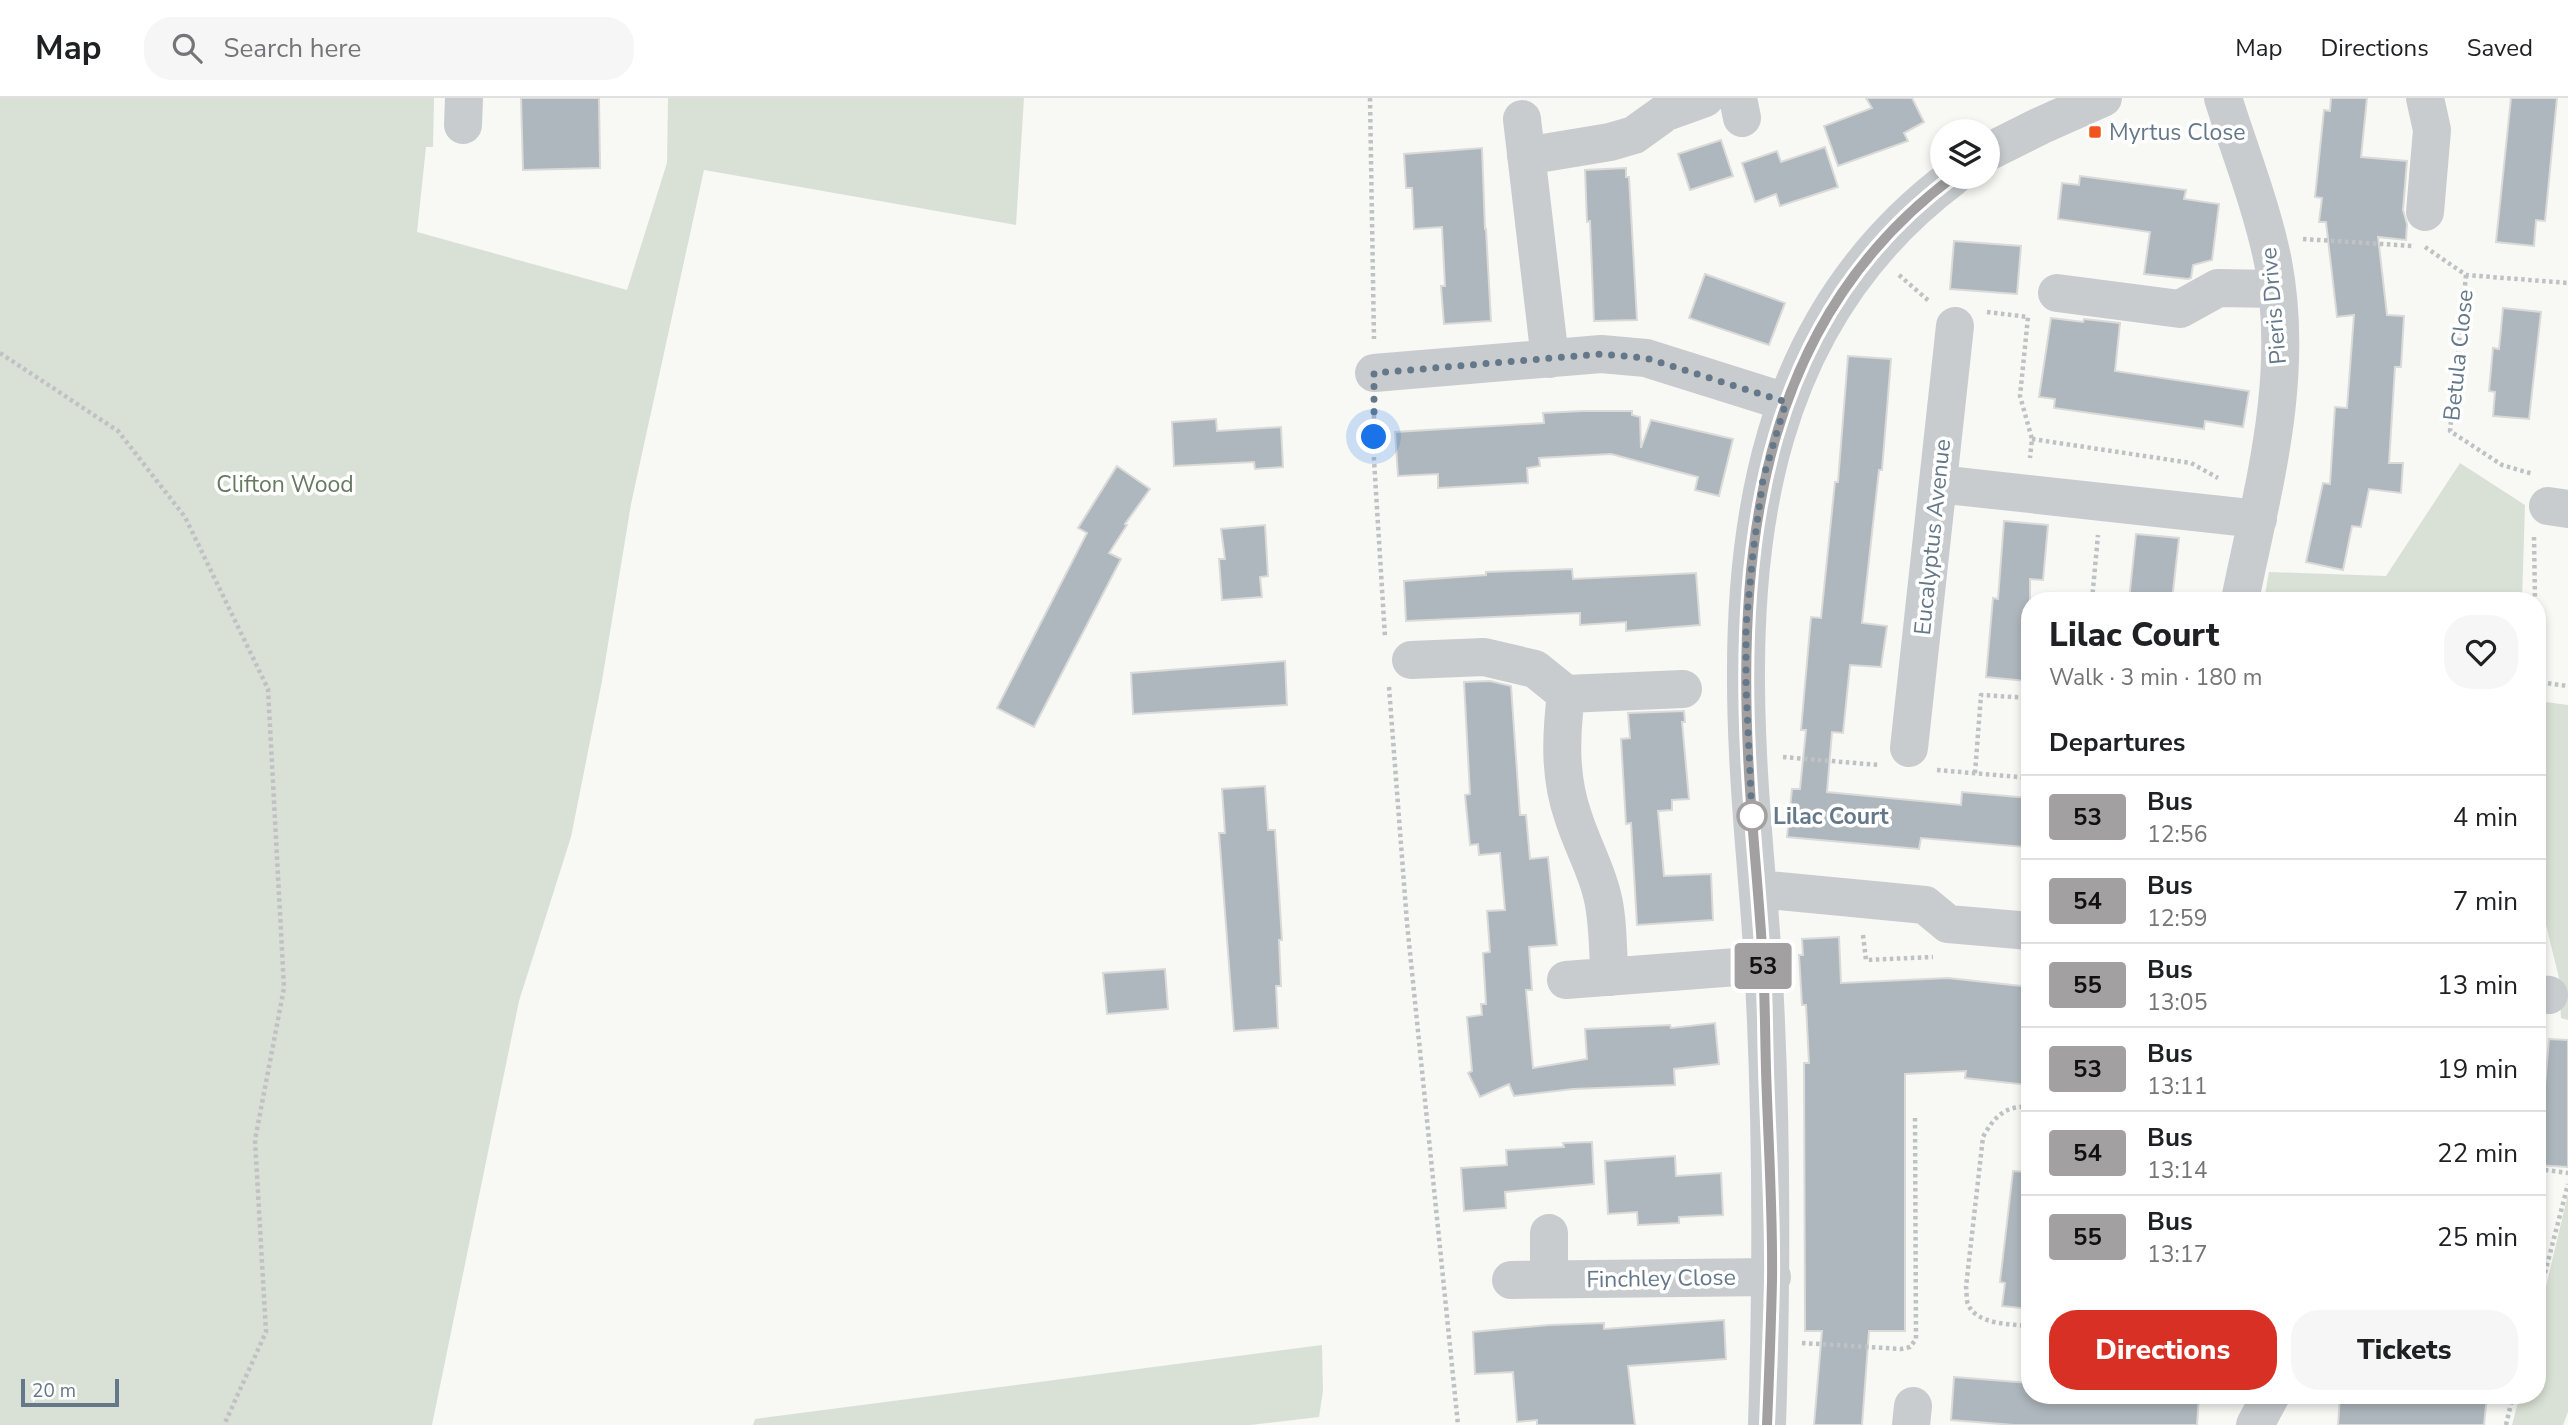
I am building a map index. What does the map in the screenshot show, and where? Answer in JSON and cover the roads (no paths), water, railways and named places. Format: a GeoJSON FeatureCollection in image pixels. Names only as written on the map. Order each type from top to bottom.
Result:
{"type":"FeatureCollection","features":[{"type":"Feature","properties":{"kind":"street"},"geometry":{"type":"LineString","coordinates":[[1526,156],[1610,142],[1634,135],[1666,112],[1705,98]]}},
{"type":"Feature","properties":{"kind":"street"},"geometry":{"type":"LineString","coordinates":[[2000,146],[2103,98]]}},
{"type":"Feature","properties":{"kind":"street","name":"Pieris Drive"},"geometry":{"type":"LineString","coordinates":[[2223,98],[2267,237],[2277,289],[2280,345],[2278,405],[2246,518],[2241,592]]}},
{"type":"Feature","properties":{"kind":"street"},"geometry":{"type":"LineString","coordinates":[[2425,98],[2432,130],[2425,212]]}},
{"type":"Feature","properties":{"kind":"street"},"geometry":{"type":"LineString","coordinates":[[1522,119],[1549,359]]}},
{"type":"Feature","properties":{"kind":"street"},"geometry":{"type":"LineString","coordinates":[[1767,1425],[1772,1277],[1763,965],[1748,754],[1746,626],[1763,479],[1786,402],[1810,344],[1836,298],[1872,251],[1937,189]]}},
{"type":"Feature","properties":{"kind":"street"},"geometry":{"type":"LineString","coordinates":[[2057,293],[2180,309],[2218,288],[2277,289]]}},
{"type":"Feature","properties":{"kind":"street","name":"Eucalyptus Avenue"},"geometry":{"type":"LineString","coordinates":[[1909,748],[1956,318]]}},
{"type":"Feature","properties":{"kind":"street"},"geometry":{"type":"LineString","coordinates":[[1374,373],[1601,354],[1646,358],[1786,402]]}},
{"type":"Feature","properties":{"kind":"street"},"geometry":{"type":"LineString","coordinates":[[1938,484],[2246,518]]}},
{"type":"Feature","properties":{"kind":"street"},"geometry":{"type":"LineString","coordinates":[[1395,659],[1484,657],[1535,669],[1566,694],[1683,689]]}},
{"type":"Feature","properties":{"kind":"street"},"geometry":{"type":"LineString","coordinates":[[1566,694],[1561,733],[1563,780],[1573,817],[1591,857],[1602,895],[1610,977]]}},
{"type":"Feature","properties":{"kind":"street"},"geometry":{"type":"LineString","coordinates":[[1758,889],[1925,905],[1948,924],[2021,931]]}},
{"type":"Feature","properties":{"kind":"street"},"geometry":{"type":"LineString","coordinates":[[1566,980],[1763,965]]}},
{"type":"Feature","properties":{"kind":"street"},"geometry":{"type":"LineString","coordinates":[[1549,1233],[1549,1279]]}},
{"type":"Feature","properties":{"kind":"street","name":"Finchley Close"},"geometry":{"type":"LineString","coordinates":[[1511,1280],[1772,1277]]}},
{"type":"Feature","properties":{"kind":"street"},"geometry":{"type":"LineString","coordinates":[[2255,1425],[2266,1404]]}},
{"type":"Feature","properties":{"kind":"place","name":"Myrtus Close"},"geometry":{"type":"Point","coordinates":[2095,132]}},
{"type":"Feature","properties":{"kind":"place","name":"Lilac Court"},"geometry":{"type":"Point","coordinates":[1752,816]}},
{"type":"Feature","properties":{"kind":"park label","name":"Clifton Wood"},"geometry":{"type":"Point","coordinates":[285,484]}}]}
